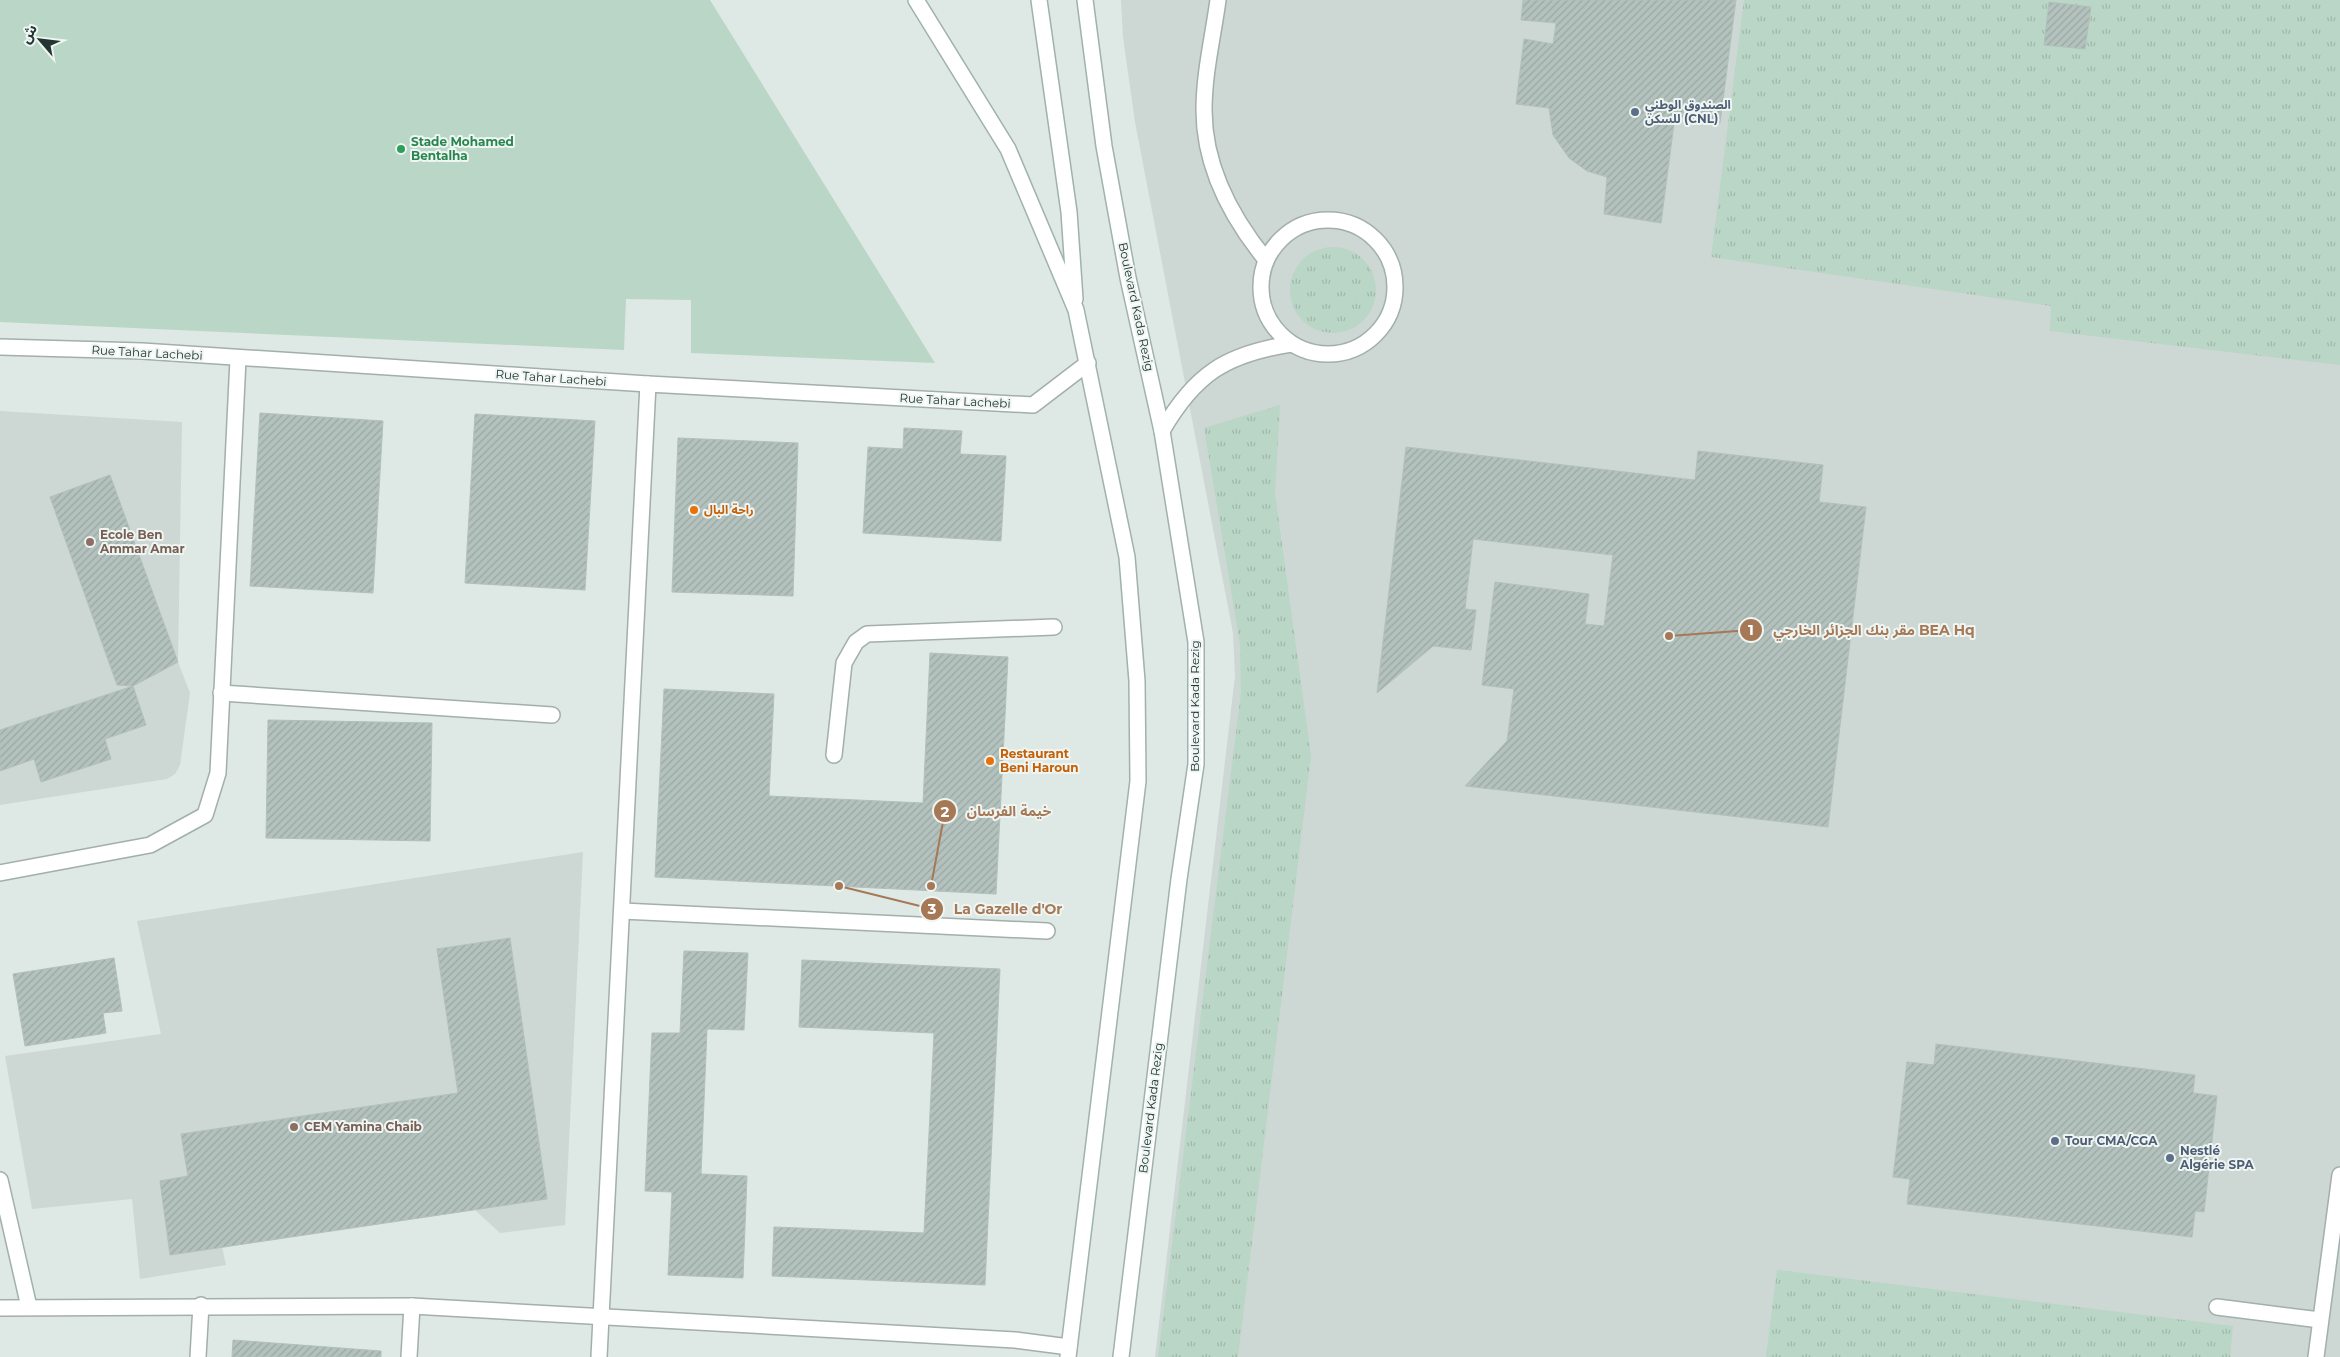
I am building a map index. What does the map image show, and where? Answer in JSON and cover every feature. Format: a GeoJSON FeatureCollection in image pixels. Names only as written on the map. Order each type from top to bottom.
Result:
{"type":"FeatureCollection","features":[{"type":"Feature","properties":{"kind":"street"},"geometry":{"type":"LineString","coordinates":[[916,0],[1008,149],[1076,310]]}},
{"type":"Feature","properties":{"kind":"street"},"geometry":{"type":"LineString","coordinates":[[0,1308],[412,1306],[1015,1340],[1069,1352],[1138,782],[1137,682],[1127,557],[1076,310],[1069,212],[1039,0]]}},
{"type":"Feature","properties":{"kind":"street","name":"Boulevard Kada Rezig"},"geometry":{"type":"LineString","coordinates":[[1085,0],[1093,72],[1108,165],[1128,278],[1162,430],[1196,642],[1196,764],[1179,879],[1120,1357]]}},
{"type":"Feature","properties":{"kind":"street"},"geometry":{"type":"LineString","coordinates":[[1218,0],[1206,78],[1204,111],[1207,141],[1217,181],[1234,214],[1266,260]]}},
{"type":"Feature","properties":{"kind":"street"},"geometry":{"type":"LineString","coordinates":[[1326,220],[1342,220],[1363,230],[1380,245],[1391,265],[1395,288],[1392,308],[1382,327],[1368,341],[1350,351],[1330,355],[1310,352],[1291,344],[1274,328],[1263,307],[1260,283],[1266,260],[1278,241],[1297,227],[1311,222],[1326,220]]}},
{"type":"Feature","properties":{"kind":"street"},"geometry":{"type":"LineString","coordinates":[[1162,430],[1178,402],[1201,379],[1228,361],[1259,349],[1291,344]]}},
{"type":"Feature","properties":{"kind":"street","name":"Rue Tahar Lachebi"},"geometry":{"type":"LineString","coordinates":[[0,347],[142,351],[238,359],[648,384],[1033,405],[1088,363]]}},
{"type":"Feature","properties":{"kind":"street"},"geometry":{"type":"LineString","coordinates":[[0,873],[150,844],[205,815],[218,773],[238,359]]}},
{"type":"Feature","properties":{"kind":"street"},"geometry":{"type":"LineString","coordinates":[[599,1357],[648,384]]}},
{"type":"Feature","properties":{"kind":"street"},"geometry":{"type":"LineString","coordinates":[[834,755],[844,663],[856,642],[867,634],[1054,628]]}},
{"type":"Feature","properties":{"kind":"street"},"geometry":{"type":"LineString","coordinates":[[221,693],[552,715]]}},
{"type":"Feature","properties":{"kind":"street"},"geometry":{"type":"LineString","coordinates":[[622,911],[1047,930]]}},
{"type":"Feature","properties":{"kind":"street"},"geometry":{"type":"LineString","coordinates":[[2316,1357],[2340,1175]]}},
{"type":"Feature","properties":{"kind":"street"},"geometry":{"type":"LineString","coordinates":[[0,1180],[30,1307]]}},
{"type":"Feature","properties":{"kind":"street"},"geometry":{"type":"LineString","coordinates":[[198,1357],[201,1306]]}},
{"type":"Feature","properties":{"kind":"street"},"geometry":{"type":"LineString","coordinates":[[408,1357],[412,1306]]}},
{"type":"Feature","properties":{"kind":"street"},"geometry":{"type":"LineString","coordinates":[[2217,1307],[2320,1320]]}},
{"type":"Feature","properties":{"kind":"shaded area"},"geometry":{"type":"Polygon","coordinates":[[[1121,0],[2340,0],[2340,1357],[1155,1357],[1235,676],[1233,633],[1135,122],[1123,37],[1121,0]]]}},
{"type":"Feature","properties":{"kind":"shaded area","name":"Ecole Ben Ammar Amar"},"geometry":{"type":"Polygon","coordinates":[[[0,411],[182,422],[178,662],[190,693],[180,765],[175,774],[167,779],[0,805],[0,411]]]}},
{"type":"Feature","properties":{"kind":"shaded area","name":"CEM Yamina Chaib"},"geometry":{"type":"Polygon","coordinates":[[[583,852],[565,1225],[500,1233],[475,1210],[222,1247],[226,1265],[140,1279],[132,1199],[32,1209],[5,1056],[161,1034],[137,921],[583,852]]]}},
{"type":"Feature","properties":{"kind":"green space","name":"Stade Mohamed Bentalha"},"geometry":{"type":"Polygon","coordinates":[[[0,0],[710,0],[935,363],[691,353],[691,300],[626,299],[624,350],[0,322],[0,0]]]}},
{"type":"Feature","properties":{"kind":"green space"},"geometry":{"type":"Polygon","coordinates":[[[1744,0],[2340,0],[2340,365],[2050,331],[2051,306],[1711,257],[1744,0]]]}},
{"type":"Feature","properties":{"kind":"green space"},"geometry":{"type":"Polygon","coordinates":[[[1333,247],[1350,250],[1364,259],[1373,273],[1376,290],[1373,307],[1364,321],[1350,330],[1333,333],[1316,330],[1302,321],[1293,307],[1290,290],[1293,273],[1302,259],[1316,250],[1333,247]]]}},
{"type":"Feature","properties":{"kind":"green space"},"geometry":{"type":"Polygon","coordinates":[[[1280,405],[1275,493],[1311,756],[1238,1357],[1158,1357],[1241,693],[1240,644],[1204,428],[1280,405]]]}},
{"type":"Feature","properties":{"kind":"green space"},"geometry":{"type":"Polygon","coordinates":[[[1777,1270],[2233,1326],[2230,1357],[1766,1357],[1777,1270]]]}},
{"type":"Feature","properties":{"kind":"building","name":"الصندوق الوطني للسكن (CNL)"},"geometry":{"type":"Polygon","coordinates":[[[1523,0],[1736,0],[1720,123],[1675,116],[1661,223],[1604,214],[1607,177],[1587,171],[1569,158],[1553,135],[1549,108],[1516,104],[1524,39],[1553,44],[1556,23],[1521,20],[1523,0]]]}},
{"type":"Feature","properties":{"kind":"building"},"geometry":{"type":"Polygon","coordinates":[[[2049,2],[2091,7],[2085,49],[2044,45],[2049,2]]]}},
{"type":"Feature","properties":{"kind":"building"},"geometry":{"type":"Polygon","coordinates":[[[260,413],[383,421],[373,593],[250,586],[260,413]]]}},
{"type":"Feature","properties":{"kind":"building"},"geometry":{"type":"Polygon","coordinates":[[[475,414],[595,421],[585,590],[465,583],[475,414]]]}},
{"type":"Feature","properties":{"kind":"building"},"geometry":{"type":"Polygon","coordinates":[[[904,428],[962,431],[960,454],[1006,456],[1001,541],[863,533],[868,447],[903,449],[904,428]]]}},
{"type":"Feature","properties":{"kind":"building"},"geometry":{"type":"Polygon","coordinates":[[[678,438],[798,443],[793,596],[672,592],[678,438]]]}},
{"type":"Feature","properties":{"kind":"building"},"geometry":{"type":"Polygon","coordinates":[[[1406,447],[1695,480],[1698,451],[1823,465],[1819,502],[1866,507],[1828,827],[1465,786],[1507,741],[1514,689],[1482,685],[1495,582],[1589,594],[1585,624],[1604,626],[1613,555],[1473,539],[1465,609],[1476,610],[1471,650],[1433,646],[1377,693],[1406,447]]]}},
{"type":"Feature","properties":{"kind":"building"},"geometry":{"type":"Polygon","coordinates":[[[110,475],[178,662],[133,686],[117,685],[50,497],[110,475]]]}},
{"type":"Feature","properties":{"kind":"building"},"geometry":{"type":"Polygon","coordinates":[[[930,653],[1008,657],[996,894],[655,877],[664,689],[774,694],[769,796],[923,803],[930,653]]]}},
{"type":"Feature","properties":{"kind":"building"},"geometry":{"type":"Polygon","coordinates":[[[133,686],[146,725],[105,739],[111,759],[41,782],[34,759],[0,771],[0,730],[133,686]]]}},
{"type":"Feature","properties":{"kind":"building"},"geometry":{"type":"Polygon","coordinates":[[[268,720],[432,723],[430,841],[266,838],[268,720]]]}},
{"type":"Feature","properties":{"kind":"building"},"geometry":{"type":"Polygon","coordinates":[[[510,938],[547,1199],[170,1255],[160,1181],[188,1176],[181,1134],[458,1093],[437,949],[510,938]]]}},
{"type":"Feature","properties":{"kind":"building"},"geometry":{"type":"Polygon","coordinates":[[[684,951],[748,953],[744,1030],[707,1029],[701,1174],[747,1176],[743,1278],[668,1275],[672,1192],[645,1191],[652,1033],[680,1033],[684,951]]]}},
{"type":"Feature","properties":{"kind":"building"},"geometry":{"type":"Polygon","coordinates":[[[114,958],[122,1011],[103,1013],[106,1033],[25,1046],[13,974],[114,958]]]}},
{"type":"Feature","properties":{"kind":"building"},"geometry":{"type":"Polygon","coordinates":[[[802,960],[1000,969],[985,1285],[772,1276],[774,1227],[924,1233],[934,1033],[799,1027],[802,960]]]}},
{"type":"Feature","properties":{"kind":"building","name":"Tour CMA/CGA"},"geometry":{"type":"Polygon","coordinates":[[[1936,1044],[2195,1075],[2193,1093],[2217,1096],[2204,1212],[2195,1211],[2192,1237],[1907,1204],[1910,1179],[1893,1177],[1907,1062],[1934,1065],[1936,1044]]]}},
{"type":"Feature","properties":{"kind":"building"},"geometry":{"type":"Polygon","coordinates":[[[233,1340],[381,1351],[381,1357],[232,1357],[233,1340]]]}},
{"type":"Feature","properties":{"kind":"place","name":"الصندوق الوطني للسكن (CNL)"},"geometry":{"type":"Point","coordinates":[1635,112]}},
{"type":"Feature","properties":{"kind":"place","name":"Stade Mohamed Bentalha"},"geometry":{"type":"Point","coordinates":[401,149]}},
{"type":"Feature","properties":{"kind":"place","name":"راحة البال"},"geometry":{"type":"Point","coordinates":[694,510]}},
{"type":"Feature","properties":{"kind":"place","name":"Ecole Ben Ammar Amar"},"geometry":{"type":"Point","coordinates":[90,542]}},
{"type":"Feature","properties":{"kind":"place","name":"مقر بنك الجزائر الخارجي BEA Hq"},"geometry":{"type":"Point","coordinates":[1669,636]}},
{"type":"Feature","properties":{"kind":"place","name":"Restaurant Beni Haroun"},"geometry":{"type":"Point","coordinates":[990,761]}},
{"type":"Feature","properties":{"kind":"place","name":"La Gazelle d'Or"},"geometry":{"type":"Point","coordinates":[839,886]}},
{"type":"Feature","properties":{"kind":"place","name":"خيمة الفرسان"},"geometry":{"type":"Point","coordinates":[931,886]}},
{"type":"Feature","properties":{"kind":"place","name":"CEM Yamina Chaib"},"geometry":{"type":"Point","coordinates":[294,1127]}},
{"type":"Feature","properties":{"kind":"place","name":"Tour CMA/CGA"},"geometry":{"type":"Point","coordinates":[2055,1141]}},
{"type":"Feature","properties":{"kind":"place","name":"Nestlé Algérie SPA"},"geometry":{"type":"Point","coordinates":[2170,1158]}}]}
